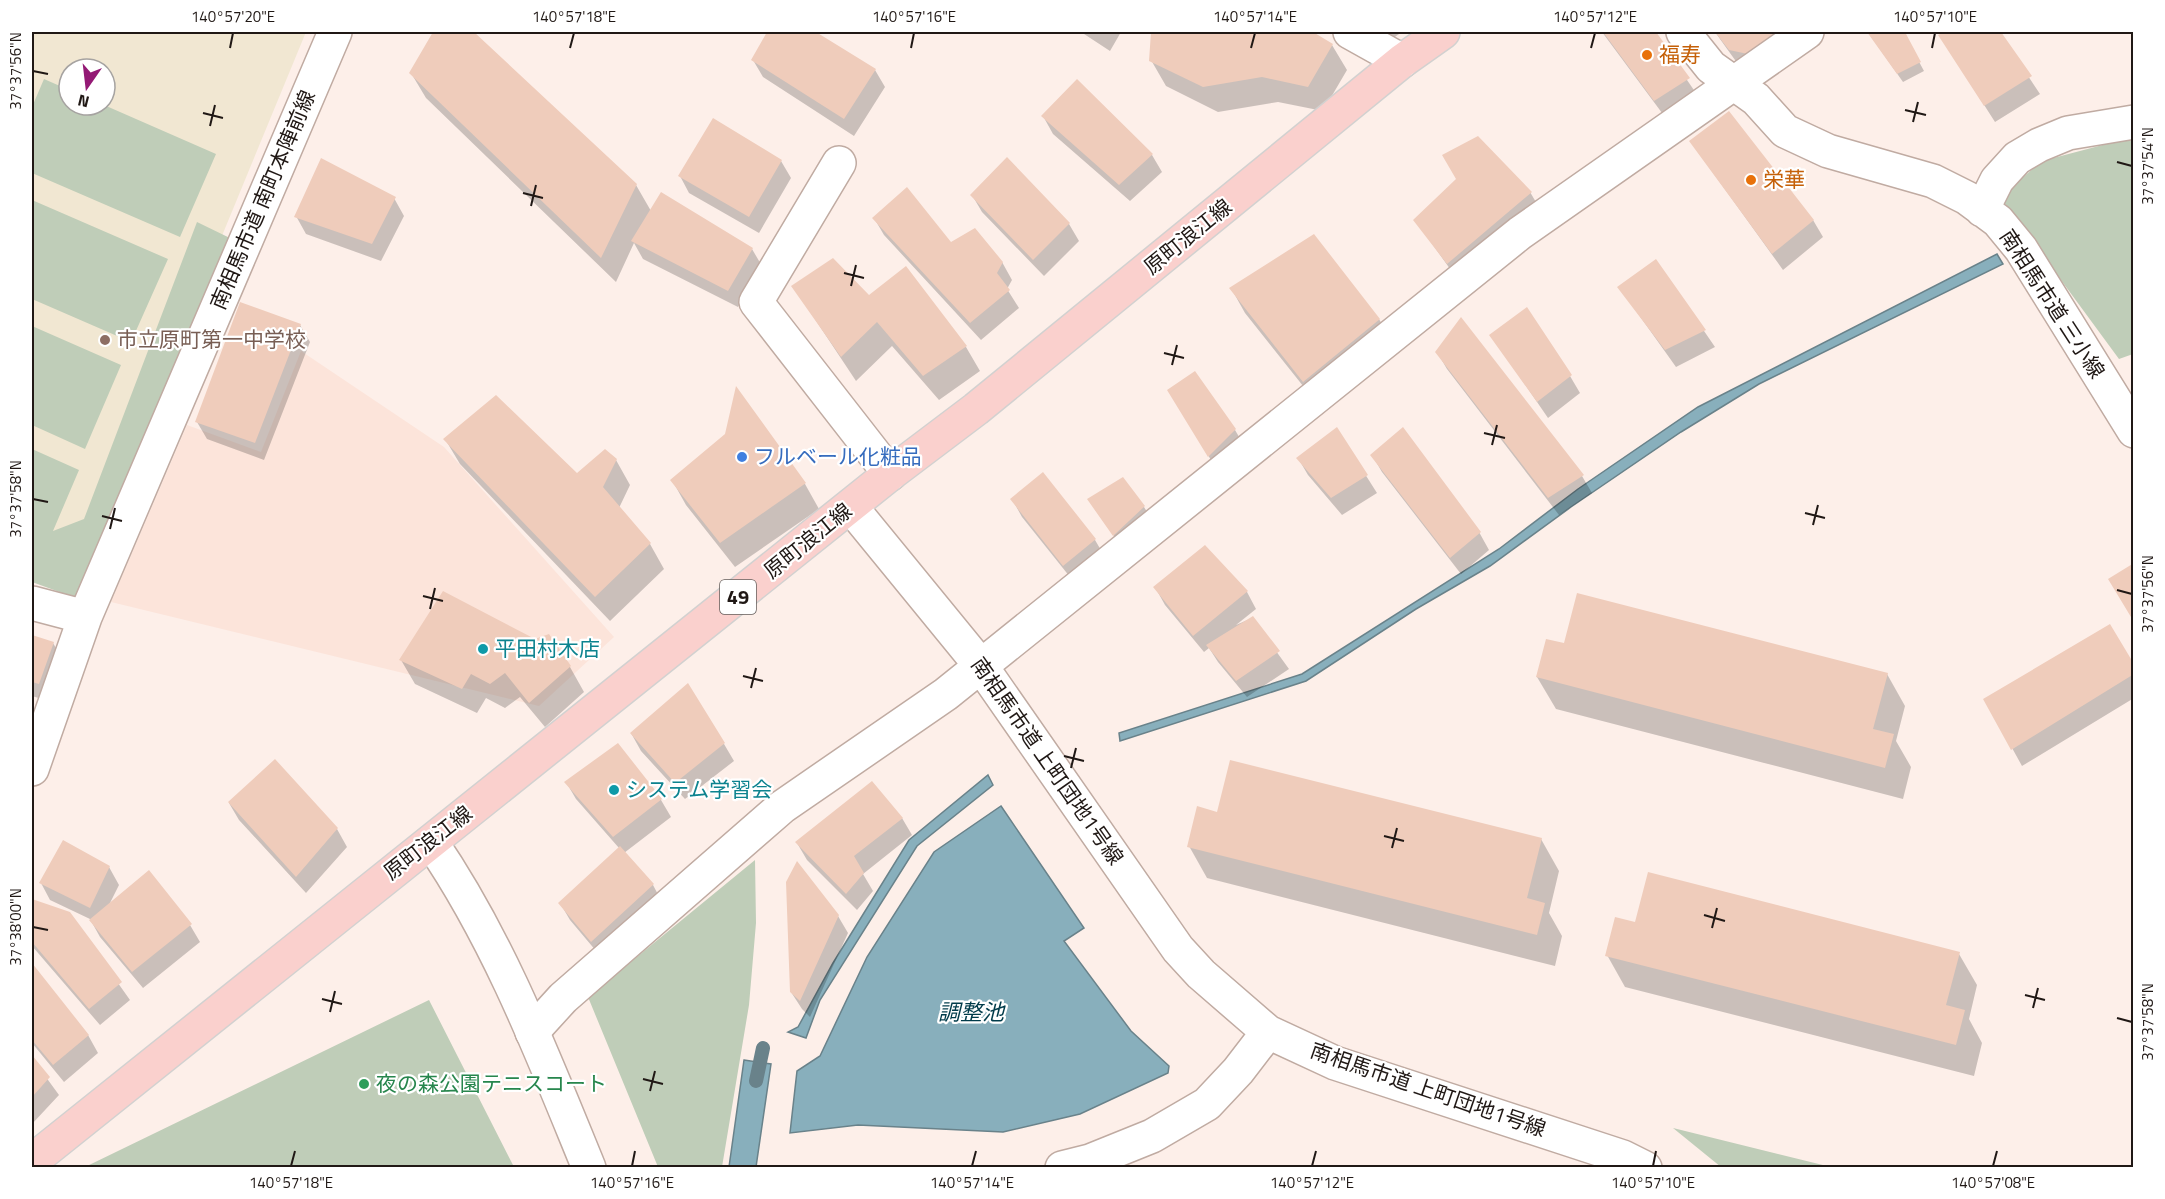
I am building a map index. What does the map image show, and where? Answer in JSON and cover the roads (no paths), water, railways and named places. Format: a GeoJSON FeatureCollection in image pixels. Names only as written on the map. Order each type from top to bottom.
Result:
{"type":"FeatureCollection","features":[{"type":"Feature","properties":{"kind":"main road","name":"原町浪江線"},"geometry":{"type":"LineString","coordinates":[[32,1161],[890,474],[976,409],[1402,62],[1443,32]]}},
{"type":"Feature","properties":{"kind":"street","name":"南相馬市道 南町本陣前線"},"geometry":{"type":"LineString","coordinates":[[32,769],[85,617],[335,32]]}},
{"type":"Feature","properties":{"kind":"street"},"geometry":{"type":"LineString","coordinates":[[1350,32],[1402,62]]}},
{"type":"Feature","properties":{"kind":"street","name":"南相馬市道 三小線"},"geometry":{"type":"LineString","coordinates":[[1683,32],[1711,67],[1756,99],[1785,130],[1828,151],[1933,181],[1998,221],[2021,249],[2133,431]]}},
{"type":"Feature","properties":{"kind":"street"},"geometry":{"type":"LineString","coordinates":[[532,1032],[563,998],[782,807],[946,694],[1520,233],[1733,81],[1807,32]]}},
{"type":"Feature","properties":{"kind":"street"},"geometry":{"type":"LineString","coordinates":[[1982,210],[1997,180],[2017,159],[2039,145],[2068,133],[2133,122]]}},
{"type":"Feature","properties":{"kind":"street"},"geometry":{"type":"LineString","coordinates":[[839,163],[756,302],[890,474]]}},
{"type":"Feature","properties":{"kind":"street","name":"南相馬市道 上町団地1号線"},"geometry":{"type":"LineString","coordinates":[[851,507],[981,666],[1178,949],[1201,974],[1268,1032],[1335,1063],[1623,1156],[1645,1167]]}},
{"type":"Feature","properties":{"kind":"street"},"geometry":{"type":"LineString","coordinates":[[32,603],[85,617]]}},
{"type":"Feature","properties":{"kind":"street"},"geometry":{"type":"LineString","coordinates":[[431,842],[464,889],[532,1032],[589,1167]]}},
{"type":"Feature","properties":{"kind":"street"},"geometry":{"type":"LineString","coordinates":[[1062,1167],[1090,1161],[1152,1136],[1207,1104],[1238,1071],[1268,1032]]}},
{"type":"Feature","properties":{"kind":"water"},"geometry":{"type":"Polygon","coordinates":[[[1997,254],[2003,264],[1759,384],[1681,432],[1490,566],[1416,609],[1306,681],[1120,741],[1119,733],[1302,674],[1499,549],[1578,489],[1698,407],[1997,254]]]}},
{"type":"Feature","properties":{"kind":"water"},"geometry":{"type":"Polygon","coordinates":[[[988,775],[993,785],[917,846],[820,1000],[806,1038],[788,1032],[798,1027],[833,963],[909,840],[988,775]]]}},
{"type":"Feature","properties":{"kind":"water","name":"調整池"},"geometry":{"type":"Polygon","coordinates":[[[1001,806],[1084,928],[1064,941],[1131,1031],[1169,1066],[1168,1073],[1080,1114],[1003,1132],[858,1125],[790,1133],[797,1071],[820,1056],[867,957],[934,852],[1001,806]]]}},
{"type":"Feature","properties":{"kind":"water"},"geometry":{"type":"Polygon","coordinates":[[[744,1060],[771,1064],[756,1167],[729,1167],[744,1060]]]}},
{"type":"Feature","properties":{"kind":"waterway"},"geometry":{"type":"LineString","coordinates":[[756,1081],[763,1048]]}},
{"type":"Feature","properties":{"kind":"place","name":"福寿"},"geometry":{"type":"Point","coordinates":[1647,55]}},
{"type":"Feature","properties":{"kind":"place","name":"栄華"},"geometry":{"type":"Point","coordinates":[1751,180]}},
{"type":"Feature","properties":{"kind":"place","name":"市立原町第一中学校"},"geometry":{"type":"Point","coordinates":[105,340]}},
{"type":"Feature","properties":{"kind":"place","name":"フルベール化粧品"},"geometry":{"type":"Point","coordinates":[742,457]}},
{"type":"Feature","properties":{"kind":"place","name":"平田村木店"},"geometry":{"type":"Point","coordinates":[483,649]}},
{"type":"Feature","properties":{"kind":"place","name":"システム学習会"},"geometry":{"type":"Point","coordinates":[614,790]}},
{"type":"Feature","properties":{"kind":"place","name":"夜の森公園テニスコート"},"geometry":{"type":"Point","coordinates":[364,1084]}}]}
